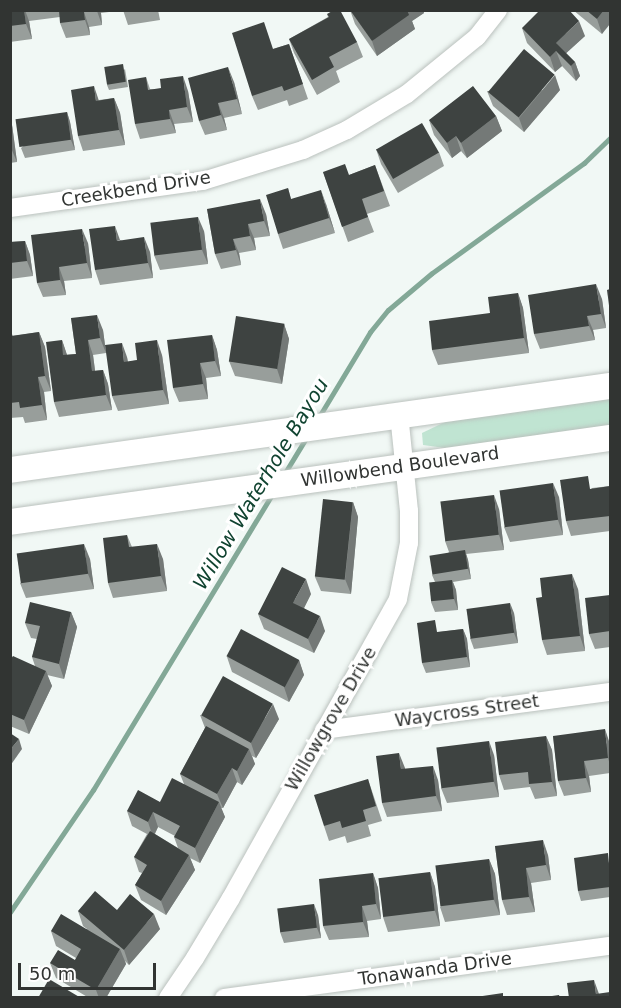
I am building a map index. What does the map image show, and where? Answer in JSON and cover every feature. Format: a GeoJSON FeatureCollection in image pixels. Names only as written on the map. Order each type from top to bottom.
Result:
{"type":"FeatureCollection","features":[{"type":"Feature","properties":{"kind":"main road"},"geometry":{"type":"LineString","coordinates":[[10,470],[610,386]]}},
{"type":"Feature","properties":{"kind":"main road","name":"Willowbend Boulevard"},"geometry":{"type":"LineString","coordinates":[[10,522],[610,438]]}},
{"type":"Feature","properties":{"kind":"street","name":"Creekbend Drive"},"geometry":{"type":"LineString","coordinates":[[10,208],[203,181],[303,150],[347,130],[407,94],[477,37],[498,10]]}},
{"type":"Feature","properties":{"kind":"street","name":"Willowgrove Drive"},"geometry":{"type":"LineString","coordinates":[[168,998],[231,898],[398,600],[409,543],[406,466],[399,415]]}},
{"type":"Feature","properties":{"kind":"street","name":"Waycross Street"},"geometry":{"type":"LineString","coordinates":[[324,730],[610,692]]}},
{"type":"Feature","properties":{"kind":"street","name":"Tonawanda Drive"},"geometry":{"type":"LineString","coordinates":[[224,998],[610,946]]}},
{"type":"Feature","properties":{"kind":"green space"},"geometry":{"type":"Polygon","coordinates":[[[610,399],[610,428],[453,449],[423,445],[422,433],[449,420],[610,399]]]}},
{"type":"Feature","properties":{"kind":"building"},"geometry":{"type":"Polygon","coordinates":[[[10,10],[24,10],[26,24],[10,26],[10,10]]]}},
{"type":"Feature","properties":{"kind":"building"},"geometry":{"type":"Polygon","coordinates":[[[59,10],[97,11],[84,12],[85,20],[60,23],[59,10]]]}},
{"type":"Feature","properties":{"kind":"building"},"geometry":{"type":"Polygon","coordinates":[[[340,10],[357,42],[329,57],[334,67],[312,80],[289,39],[329,17],[327,14],[340,10]]]}},
{"type":"Feature","properties":{"kind":"building"},"geometry":{"type":"Polygon","coordinates":[[[350,10],[407,10],[409,15],[372,41],[350,10]]]}},
{"type":"Feature","properties":{"kind":"building"},"geometry":{"type":"Polygon","coordinates":[[[540,10],[569,10],[579,21],[556,43],[575,62],[571,66],[556,51],[550,57],[522,28],[540,10]]]}},
{"type":"Feature","properties":{"kind":"building"},"geometry":{"type":"Polygon","coordinates":[[[586,10],[604,10],[597,19],[586,10]]]}},
{"type":"Feature","properties":{"kind":"building"},"geometry":{"type":"Polygon","coordinates":[[[264,22],[273,49],[289,44],[303,84],[284,91],[282,86],[252,96],[232,33],[264,22]]]}},
{"type":"Feature","properties":{"kind":"building"},"geometry":{"type":"Polygon","coordinates":[[[524,49],[555,75],[519,118],[488,92],[524,49]]]}},
{"type":"Feature","properties":{"kind":"building"},"geometry":{"type":"Polygon","coordinates":[[[123,64],[126,82],[107,85],[104,67],[123,64]]]}},
{"type":"Feature","properties":{"kind":"building"},"geometry":{"type":"Polygon","coordinates":[[[228,67],[237,99],[218,103],[221,115],[199,121],[188,78],[228,67]]]}},
{"type":"Feature","properties":{"kind":"building"},"geometry":{"type":"Polygon","coordinates":[[[183,76],[187,107],[169,110],[170,119],[135,124],[128,80],[146,77],[148,90],[161,88],[160,79],[183,76]]]}},
{"type":"Feature","properties":{"kind":"building"},"geometry":{"type":"Polygon","coordinates":[[[94,86],[96,101],[114,98],[119,130],[78,136],[71,90],[94,86]]]}},
{"type":"Feature","properties":{"kind":"building"},"geometry":{"type":"Polygon","coordinates":[[[473,86],[496,116],[461,143],[456,136],[447,143],[429,120],[473,86]]]}},
{"type":"Feature","properties":{"kind":"building"},"geometry":{"type":"Polygon","coordinates":[[[67,112],[71,140],[19,147],[16,119],[67,112]]]}},
{"type":"Feature","properties":{"kind":"building"},"geometry":{"type":"Polygon","coordinates":[[[422,123],[439,152],[393,179],[376,150],[422,123]]]}},
{"type":"Feature","properties":{"kind":"building"},"geometry":{"type":"Polygon","coordinates":[[[345,164],[349,175],[375,165],[384,191],[362,199],[368,217],[342,227],[323,172],[345,164]]]}},
{"type":"Feature","properties":{"kind":"building"},"geometry":{"type":"Polygon","coordinates":[[[288,188],[291,199],[321,190],[329,218],[278,234],[266,195],[288,188]]]}},
{"type":"Feature","properties":{"kind":"building"},"geometry":{"type":"Polygon","coordinates":[[[260,199],[264,221],[248,224],[250,236],[233,239],[236,250],[215,254],[207,209],[260,199]]]}},
{"type":"Feature","properties":{"kind":"building"},"geometry":{"type":"Polygon","coordinates":[[[198,217],[202,250],[154,256],[150,223],[198,217]]]}},
{"type":"Feature","properties":{"kind":"building"},"geometry":{"type":"Polygon","coordinates":[[[115,226],[117,241],[144,237],[148,263],[95,270],[89,229],[115,226]]]}},
{"type":"Feature","properties":{"kind":"building"},"geometry":{"type":"Polygon","coordinates":[[[82,229],[87,263],[59,267],[60,280],[37,283],[31,235],[82,229]]]}},
{"type":"Feature","properties":{"kind":"building"},"geometry":{"type":"Polygon","coordinates":[[[25,241],[27,261],[10,263],[10,242],[25,241]]]}},
{"type":"Feature","properties":{"kind":"building"},"geometry":{"type":"Polygon","coordinates":[[[596,284],[601,314],[587,316],[589,326],[534,334],[528,295],[596,284]]]}},
{"type":"Feature","properties":{"kind":"building"},"geometry":{"type":"Polygon","coordinates":[[[610,289],[610,313],[607,290],[610,289]]]}},
{"type":"Feature","properties":{"kind":"building"},"geometry":{"type":"Polygon","coordinates":[[[518,293],[524,338],[432,350],[429,321],[490,313],[488,297],[518,293]]]}},
{"type":"Feature","properties":{"kind":"building"},"geometry":{"type":"Polygon","coordinates":[[[97,315],[100,338],[88,340],[92,371],[103,370],[106,395],[54,402],[46,342],[62,340],[63,355],[76,354],[71,318],[97,315]]]}},
{"type":"Feature","properties":{"kind":"building"},"geometry":{"type":"Polygon","coordinates":[[[236,316],[284,324],[277,369],[229,361],[236,316]]]}},
{"type":"Feature","properties":{"kind":"building"},"geometry":{"type":"Polygon","coordinates":[[[10,332],[11,336],[39,332],[45,376],[38,377],[42,405],[20,408],[19,402],[10,403],[10,332]]]}},
{"type":"Feature","properties":{"kind":"building"},"geometry":{"type":"Polygon","coordinates":[[[212,335],[215,361],[200,363],[203,384],[173,388],[167,340],[212,335]]]}},
{"type":"Feature","properties":{"kind":"building"},"geometry":{"type":"Polygon","coordinates":[[[157,340],[163,390],[112,396],[105,345],[122,343],[124,362],[137,360],[135,343],[157,340]]]}},
{"type":"Feature","properties":{"kind":"building"},"geometry":{"type":"Polygon","coordinates":[[[588,476],[590,489],[610,486],[610,516],[566,521],[560,480],[588,476]]]}},
{"type":"Feature","properties":{"kind":"building"},"geometry":{"type":"Polygon","coordinates":[[[553,483],[558,520],[505,527],[500,491],[553,483]]]}},
{"type":"Feature","properties":{"kind":"building"},"geometry":{"type":"Polygon","coordinates":[[[494,495],[499,535],[445,541],[440,502],[494,495]]]}},
{"type":"Feature","properties":{"kind":"building"},"geometry":{"type":"Polygon","coordinates":[[[323,499],[353,502],[345,580],[315,577],[323,499]]]}},
{"type":"Feature","properties":{"kind":"building"},"geometry":{"type":"Polygon","coordinates":[[[127,535],[129,547],[157,544],[161,576],[108,583],[103,538],[127,535]]]}},
{"type":"Feature","properties":{"kind":"building"},"geometry":{"type":"Polygon","coordinates":[[[84,544],[88,574],[21,583],[17,553],[84,544]]]}},
{"type":"Feature","properties":{"kind":"building"},"geometry":{"type":"Polygon","coordinates":[[[465,550],[468,569],[432,574],[429,556],[465,550]]]}},
{"type":"Feature","properties":{"kind":"building"},"geometry":{"type":"Polygon","coordinates":[[[282,567],[306,579],[293,603],[320,616],[308,639],[258,614],[282,567]]]}},
{"type":"Feature","properties":{"kind":"building"},"geometry":{"type":"Polygon","coordinates":[[[572,574],[580,636],[542,640],[536,598],[542,597],[540,578],[572,574]]]}},
{"type":"Feature","properties":{"kind":"building"},"geometry":{"type":"Polygon","coordinates":[[[452,580],[454,599],[431,601],[429,582],[452,580]]]}},
{"type":"Feature","properties":{"kind":"building"},"geometry":{"type":"Polygon","coordinates":[[[610,595],[610,631],[589,634],[585,598],[610,595]]]}},
{"type":"Feature","properties":{"kind":"building"},"geometry":{"type":"Polygon","coordinates":[[[30,602],[71,612],[59,664],[32,657],[40,626],[25,623],[30,602]]]}},
{"type":"Feature","properties":{"kind":"building"},"geometry":{"type":"Polygon","coordinates":[[[510,603],[514,633],[471,639],[466,609],[510,603]]]}},
{"type":"Feature","properties":{"kind":"building"},"geometry":{"type":"Polygon","coordinates":[[[435,620],[437,632],[463,629],[467,657],[422,663],[417,623],[435,620]]]}},
{"type":"Feature","properties":{"kind":"building"},"geometry":{"type":"Polygon","coordinates":[[[241,629],[299,660],[285,687],[226,656],[241,629]]]}},
{"type":"Feature","properties":{"kind":"building"},"geometry":{"type":"Polygon","coordinates":[[[13,656],[46,671],[24,720],[10,714],[10,660],[13,656]]]}},
{"type":"Feature","properties":{"kind":"building"},"geometry":{"type":"Polygon","coordinates":[[[223,676],[273,704],[251,743],[201,715],[223,676]]]}},
{"type":"Feature","properties":{"kind":"building"},"geometry":{"type":"Polygon","coordinates":[[[206,726],[249,749],[237,771],[232,768],[217,794],[180,774],[206,726]]]}},
{"type":"Feature","properties":{"kind":"building"},"geometry":{"type":"Polygon","coordinates":[[[605,729],[608,758],[584,761],[586,778],[558,781],[553,736],[605,729]]]}},
{"type":"Feature","properties":{"kind":"building"},"geometry":{"type":"Polygon","coordinates":[[[10,733],[19,739],[10,750],[10,733]]]}},
{"type":"Feature","properties":{"kind":"building"},"geometry":{"type":"Polygon","coordinates":[[[546,736],[552,782],[529,784],[528,772],[499,775],[495,742],[546,736]]]}},
{"type":"Feature","properties":{"kind":"building"},"geometry":{"type":"Polygon","coordinates":[[[489,741],[494,782],[441,788],[436,747],[489,741]]]}},
{"type":"Feature","properties":{"kind":"building"},"geometry":{"type":"Polygon","coordinates":[[[399,753],[401,769],[433,766],[436,796],[382,803],[376,756],[399,753]]]}},
{"type":"Feature","properties":{"kind":"building"},"geometry":{"type":"Polygon","coordinates":[[[172,778],[219,802],[195,848],[174,837],[180,826],[153,812],[148,822],[127,811],[138,790],[160,802],[172,778]]]}},
{"type":"Feature","properties":{"kind":"building"},"geometry":{"type":"Polygon","coordinates":[[[368,779],[376,806],[363,810],[366,821],[342,828],[340,821],[324,826],[314,795],[368,779]]]}},
{"type":"Feature","properties":{"kind":"building"},"geometry":{"type":"Polygon","coordinates":[[[150,831],[189,855],[161,901],[135,885],[147,865],[134,857],[150,831]]]}},
{"type":"Feature","properties":{"kind":"building"},"geometry":{"type":"Polygon","coordinates":[[[543,840],[546,865],[526,868],[529,897],[502,900],[495,846],[543,840]]]}},
{"type":"Feature","properties":{"kind":"building"},"geometry":{"type":"Polygon","coordinates":[[[608,853],[610,887],[578,891],[574,858],[608,853]]]}},
{"type":"Feature","properties":{"kind":"building"},"geometry":{"type":"Polygon","coordinates":[[[489,859],[494,900],[440,906],[435,866],[489,859]]]}},
{"type":"Feature","properties":{"kind":"building"},"geometry":{"type":"Polygon","coordinates":[[[430,872],[435,911],[383,917],[378,878],[430,872]]]}},
{"type":"Feature","properties":{"kind":"building"},"geometry":{"type":"Polygon","coordinates":[[[373,873],[376,904],[362,906],[363,922],[323,926],[319,879],[373,873]]]}},
{"type":"Feature","properties":{"kind":"building"},"geometry":{"type":"Polygon","coordinates":[[[95,891],[117,910],[130,894],[154,914],[124,950],[78,911],[95,891]]]}},
{"type":"Feature","properties":{"kind":"building"},"geometry":{"type":"Polygon","coordinates":[[[314,904],[317,928],[280,932],[277,909],[314,904]]]}},
{"type":"Feature","properties":{"kind":"building"},"geometry":{"type":"Polygon","coordinates":[[[61,914],[120,949],[96,990],[50,963],[58,950],[75,960],[81,949],[51,931],[61,914]]]}},
{"type":"Feature","properties":{"kind":"building"},"geometry":{"type":"Polygon","coordinates":[[[49,979],[81,998],[38,998],[49,979]]]}},
{"type":"Feature","properties":{"kind":"building"},"geometry":{"type":"Polygon","coordinates":[[[594,980],[596,994],[610,992],[610,998],[569,998],[567,983],[594,980]]]}},
{"type":"Feature","properties":{"kind":"building"},"geometry":{"type":"Polygon","coordinates":[[[503,993],[503,998],[469,998],[503,993]]]}},
{"type":"Feature","properties":{"kind":"building"},"geometry":{"type":"Polygon","coordinates":[[[559,995],[560,998],[538,998],[559,995]]]}},
{"type":"Feature","properties":{"kind":"waterway","name":"Willow Waterhole Bayou"},"geometry":{"type":"LineString","coordinates":[[317,420],[370,332],[388,310],[432,273],[584,163],[610,138]]}},
{"type":"Feature","properties":{"kind":"waterway","name":"Willow Waterhole Bayou"},"geometry":{"type":"LineString","coordinates":[[283,476],[306,438]]}},
{"type":"Feature","properties":{"kind":"waterway","name":"Willow Waterhole Bayou"},"geometry":{"type":"LineString","coordinates":[[10,912],[93,790],[272,494]]}}]}
